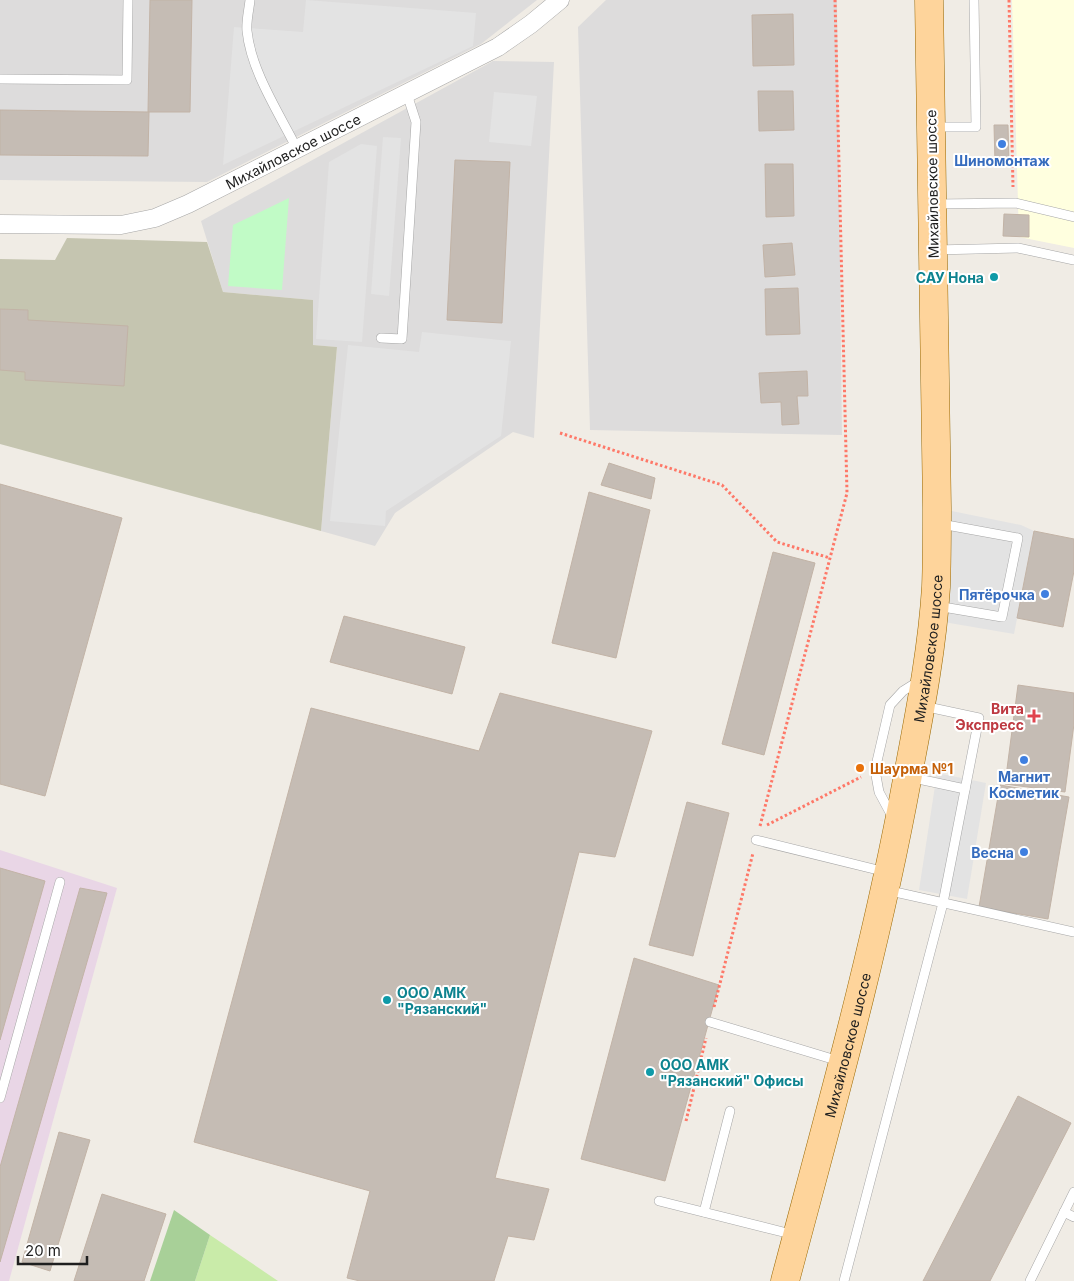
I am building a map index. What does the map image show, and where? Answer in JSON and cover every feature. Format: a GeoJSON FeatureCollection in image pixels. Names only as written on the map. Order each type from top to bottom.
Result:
{"type":"FeatureCollection","features":[{"type":"Feature","properties":{"kind":"main road","name":"Михайловское шоссе"},"geometry":{"type":"LineString","coordinates":[[785,1281],[843,1062],[887,881],[926,677],[934,606],[937,523],[929,0]]}},
{"type":"Feature","properties":{"kind":"street","name":"Михайловское шоссе"},"geometry":{"type":"LineString","coordinates":[[0,224],[121,225],[155,218],[188,204],[498,47],[531,24],[560,0]]}},
{"type":"Feature","properties":{"kind":"lane"},"geometry":{"type":"LineString","coordinates":[[0,79],[127,80],[128,0]]}},
{"type":"Feature","properties":{"kind":"lane"},"geometry":{"type":"LineString","coordinates":[[250,0],[247,29],[251,55],[297,149]]}},
{"type":"Feature","properties":{"kind":"lane"},"geometry":{"type":"LineString","coordinates":[[932,127],[976,127],[974,0]]}},
{"type":"Feature","properties":{"kind":"lane"},"geometry":{"type":"LineString","coordinates":[[381,338],[402,339],[416,122],[407,94]]}},
{"type":"Feature","properties":{"kind":"lane"},"geometry":{"type":"LineString","coordinates":[[933,204],[1013,203],[1074,217]]}},
{"type":"Feature","properties":{"kind":"lane"},"geometry":{"type":"LineString","coordinates":[[933,250],[1018,248],[1074,260]]}},
{"type":"Feature","properties":{"kind":"lane"},"geometry":{"type":"LineString","coordinates":[[934,606],[1002,617],[1018,538],[937,523]]}},
{"type":"Feature","properties":{"kind":"lane"},"geometry":{"type":"LineString","coordinates":[[898,828],[879,792],[875,770],[890,705],[903,691],[926,677]]}},
{"type":"Feature","properties":{"kind":"lane"},"geometry":{"type":"LineString","coordinates":[[844,1281],[942,902],[980,718],[920,705]]}},
{"type":"Feature","properties":{"kind":"lane"},"geometry":{"type":"LineString","coordinates":[[908,777],[965,789]]}},
{"type":"Feature","properties":{"kind":"lane"},"geometry":{"type":"LineString","coordinates":[[756,840],[887,881],[942,902],[1074,932]]}},
{"type":"Feature","properties":{"kind":"lane"},"geometry":{"type":"LineString","coordinates":[[0,1098],[60,882]]}},
{"type":"Feature","properties":{"kind":"lane"},"geometry":{"type":"LineString","coordinates":[[710,1022],[843,1062]]}},
{"type":"Feature","properties":{"kind":"lane"},"geometry":{"type":"LineString","coordinates":[[704,1212],[730,1111]]}},
{"type":"Feature","properties":{"kind":"lane"},"geometry":{"type":"LineString","coordinates":[[1030,1281],[1074,1192]]}},
{"type":"Feature","properties":{"kind":"lane"},"geometry":{"type":"LineString","coordinates":[[659,1201],[797,1236]]}},
{"type":"Feature","properties":{"kind":"lane"},"geometry":{"type":"LineString","coordinates":[[1064,1212],[1074,1217]]}},
{"type":"Feature","properties":{"kind":"path"},"geometry":{"type":"LineString","coordinates":[[835,0],[847,492],[760,829],[875,770]]}},
{"type":"Feature","properties":{"kind":"path"},"geometry":{"type":"LineString","coordinates":[[1009,0],[1013,203]]}},
{"type":"Feature","properties":{"kind":"path"},"geometry":{"type":"LineString","coordinates":[[560,433],[722,485],[777,542],[830,558]]}},
{"type":"Feature","properties":{"kind":"path"},"geometry":{"type":"LineString","coordinates":[[686,1121],[756,840]]}},
{"type":"Feature","properties":{"kind":"shaded area"},"geometry":{"type":"Polygon","coordinates":[[[0,0],[537,0],[481,44],[207,182],[0,180],[0,0]]]}},
{"type":"Feature","properties":{"kind":"shaded area"},"geometry":{"type":"Polygon","coordinates":[[[306,0],[476,13],[473,46],[223,165],[234,27],[303,32],[306,0]]]}},
{"type":"Feature","properties":{"kind":"shaded area"},"geometry":{"type":"Polygon","coordinates":[[[606,0],[837,0],[842,435],[590,430],[578,27],[606,0]]]}},
{"type":"Feature","properties":{"kind":"shaded area"},"geometry":{"type":"Polygon","coordinates":[[[1012,0],[1074,0],[1074,248],[1019,237],[1012,0]]]}},
{"type":"Feature","properties":{"kind":"shaded area"},"geometry":{"type":"Polygon","coordinates":[[[493,61],[554,62],[534,438],[513,432],[395,513],[375,546],[321,531],[337,347],[312,345],[313,300],[223,292],[201,221],[493,61]]]}},
{"type":"Feature","properties":{"kind":"shaded area"},"geometry":{"type":"Polygon","coordinates":[[[494,92],[537,96],[531,146],[489,142],[494,92]]]}},
{"type":"Feature","properties":{"kind":"shaded area"},"geometry":{"type":"Polygon","coordinates":[[[383,137],[401,138],[389,296],[371,294],[383,137]]]}},
{"type":"Feature","properties":{"kind":"shaded area"},"geometry":{"type":"Polygon","coordinates":[[[361,144],[377,146],[362,342],[316,339],[329,162],[361,144]]]}},
{"type":"Feature","properties":{"kind":"shaded area"},"geometry":{"type":"Polygon","coordinates":[[[67,238],[207,242],[223,292],[313,300],[313,345],[337,347],[321,531],[0,444],[0,259],[55,260],[67,238]]]}},
{"type":"Feature","properties":{"kind":"shaded area"},"geometry":{"type":"Polygon","coordinates":[[[422,332],[511,341],[501,436],[386,511],[385,526],[330,521],[348,345],[419,352],[422,332]]]}},
{"type":"Feature","properties":{"kind":"shaded area"},"geometry":{"type":"Polygon","coordinates":[[[937,508],[1021,525],[1034,531],[1014,634],[932,620],[937,508]]]}},
{"type":"Feature","properties":{"kind":"shaded area"},"geometry":{"type":"Polygon","coordinates":[[[937,773],[986,783],[967,899],[919,890],[937,773]]]}},
{"type":"Feature","properties":{"kind":"shaded area"},"geometry":{"type":"Polygon","coordinates":[[[0,850],[117,888],[9,1281],[0,1281],[0,850]]]}},
{"type":"Feature","properties":{"kind":"green space"},"geometry":{"type":"Polygon","coordinates":[[[289,198],[282,290],[228,286],[233,225],[289,198]]]}},
{"type":"Feature","properties":{"kind":"green space"},"geometry":{"type":"Polygon","coordinates":[[[174,1210],[210,1235],[195,1281],[150,1281],[174,1210]]]}},
{"type":"Feature","properties":{"kind":"green space"},"geometry":{"type":"Polygon","coordinates":[[[210,1235],[278,1281],[195,1281],[210,1235]]]}},
{"type":"Feature","properties":{"kind":"building"},"geometry":{"type":"Polygon","coordinates":[[[150,0],[192,0],[190,112],[148,112],[150,0]]]}},
{"type":"Feature","properties":{"kind":"building"},"geometry":{"type":"Polygon","coordinates":[[[793,14],[794,65],[753,66],[752,15],[793,14]]]}},
{"type":"Feature","properties":{"kind":"building"},"geometry":{"type":"Polygon","coordinates":[[[758,91],[793,91],[794,130],[759,131],[758,91]]]}},
{"type":"Feature","properties":{"kind":"building"},"geometry":{"type":"Polygon","coordinates":[[[0,110],[149,112],[148,156],[0,155],[0,110]]]}},
{"type":"Feature","properties":{"kind":"building","name":"Шиномонтаж"},"geometry":{"type":"Polygon","coordinates":[[[994,125],[1008,125],[1009,163],[995,163],[994,125]]]}},
{"type":"Feature","properties":{"kind":"building"},"geometry":{"type":"Polygon","coordinates":[[[455,160],[510,162],[502,323],[447,320],[455,160]]]}},
{"type":"Feature","properties":{"kind":"building"},"geometry":{"type":"Polygon","coordinates":[[[765,164],[793,164],[794,216],[766,217],[765,164]]]}},
{"type":"Feature","properties":{"kind":"building"},"geometry":{"type":"Polygon","coordinates":[[[1004,214],[1029,215],[1029,237],[1003,236],[1004,214]]]}},
{"type":"Feature","properties":{"kind":"building"},"geometry":{"type":"Polygon","coordinates":[[[792,243],[795,275],[765,277],[763,245],[792,243]]]}},
{"type":"Feature","properties":{"kind":"building"},"geometry":{"type":"Polygon","coordinates":[[[798,288],[800,334],[766,335],[765,289],[798,288]]]}},
{"type":"Feature","properties":{"kind":"building"},"geometry":{"type":"Polygon","coordinates":[[[0,309],[28,310],[28,320],[128,326],[124,386],[25,380],[25,372],[0,370],[0,309]]]}},
{"type":"Feature","properties":{"kind":"building"},"geometry":{"type":"Polygon","coordinates":[[[807,371],[808,396],[797,396],[799,424],[782,425],[781,402],[761,403],[759,373],[807,371]]]}},
{"type":"Feature","properties":{"kind":"building"},"geometry":{"type":"Polygon","coordinates":[[[609,463],[655,478],[651,499],[601,485],[609,463]]]}},
{"type":"Feature","properties":{"kind":"building"},"geometry":{"type":"Polygon","coordinates":[[[0,484],[122,518],[45,796],[0,784],[0,484]]]}},
{"type":"Feature","properties":{"kind":"building"},"geometry":{"type":"Polygon","coordinates":[[[589,492],[650,510],[616,658],[552,643],[589,492]]]}},
{"type":"Feature","properties":{"kind":"building","name":"Пятёрочка"},"geometry":{"type":"Polygon","coordinates":[[[1034,531],[1074,539],[1074,571],[1063,627],[1017,618],[1034,531]]]}},
{"type":"Feature","properties":{"kind":"building"},"geometry":{"type":"Polygon","coordinates":[[[773,552],[815,563],[764,755],[722,744],[773,552]]]}},
{"type":"Feature","properties":{"kind":"building"},"geometry":{"type":"Polygon","coordinates":[[[344,616],[465,647],[452,694],[330,662],[344,616]]]}},
{"type":"Feature","properties":{"kind":"building"},"geometry":{"type":"Polygon","coordinates":[[[1018,685],[1074,693],[1074,724],[1065,792],[1005,784],[1018,685]]]}},
{"type":"Feature","properties":{"kind":"building","name":"ООО АМК \"Рязанский\""},"geometry":{"type":"Polygon","coordinates":[[[500,693],[652,731],[615,857],[579,852],[495,1178],[549,1189],[534,1240],[508,1236],[494,1281],[360,1281],[347,1278],[370,1191],[194,1142],[311,708],[479,751],[500,693]]]}},
{"type":"Feature","properties":{"kind":"building","name":"Весна"},"geometry":{"type":"Polygon","coordinates":[[[1000,785],[1069,797],[1048,919],[979,907],[1000,785]]]}},
{"type":"Feature","properties":{"kind":"building"},"geometry":{"type":"Polygon","coordinates":[[[687,802],[729,813],[693,956],[649,945],[687,802]]]}},
{"type":"Feature","properties":{"kind":"building"},"geometry":{"type":"Polygon","coordinates":[[[0,868],[45,881],[0,1040],[0,868]]]}},
{"type":"Feature","properties":{"kind":"building"},"geometry":{"type":"Polygon","coordinates":[[[80,888],[107,893],[0,1262],[0,1167],[80,888]]]}},
{"type":"Feature","properties":{"kind":"building","name":"ООО АМК \"Рязанский\" Офисы"},"geometry":{"type":"Polygon","coordinates":[[[634,958],[719,985],[665,1181],[581,1159],[634,958]]]}},
{"type":"Feature","properties":{"kind":"building"},"geometry":{"type":"Polygon","coordinates":[[[1018,1096],[1071,1123],[990,1281],[923,1281],[1018,1096]]]}},
{"type":"Feature","properties":{"kind":"building"},"geometry":{"type":"Polygon","coordinates":[[[59,1132],[90,1140],[50,1271],[22,1262],[59,1132]]]}},
{"type":"Feature","properties":{"kind":"building"},"geometry":{"type":"Polygon","coordinates":[[[102,1194],[166,1214],[144,1281],[74,1281],[102,1194]]]}},
{"type":"Feature","properties":{"kind":"place","name":"Шиномонтаж"},"geometry":{"type":"Point","coordinates":[1002,144]}},
{"type":"Feature","properties":{"kind":"place","name":"САУ Нона"},"geometry":{"type":"Point","coordinates":[994,277]}},
{"type":"Feature","properties":{"kind":"place","name":"Пятёрочка"},"geometry":{"type":"Point","coordinates":[1045,594]}},
{"type":"Feature","properties":{"kind":"place","name":"Вита Экспресс"},"geometry":{"type":"Point","coordinates":[1034,716]}},
{"type":"Feature","properties":{"kind":"place","name":"Магнит Косметик"},"geometry":{"type":"Point","coordinates":[1024,760]}},
{"type":"Feature","properties":{"kind":"place","name":"Шаурма №1"},"geometry":{"type":"Point","coordinates":[860,768]}},
{"type":"Feature","properties":{"kind":"place","name":"Весна"},"geometry":{"type":"Point","coordinates":[1024,852]}},
{"type":"Feature","properties":{"kind":"place","name":"ООО АМК \"Рязанский\""},"geometry":{"type":"Point","coordinates":[387,1000]}},
{"type":"Feature","properties":{"kind":"place","name":"ООО АМК \"Рязанский\" Офисы"},"geometry":{"type":"Point","coordinates":[650,1072]}}]}
